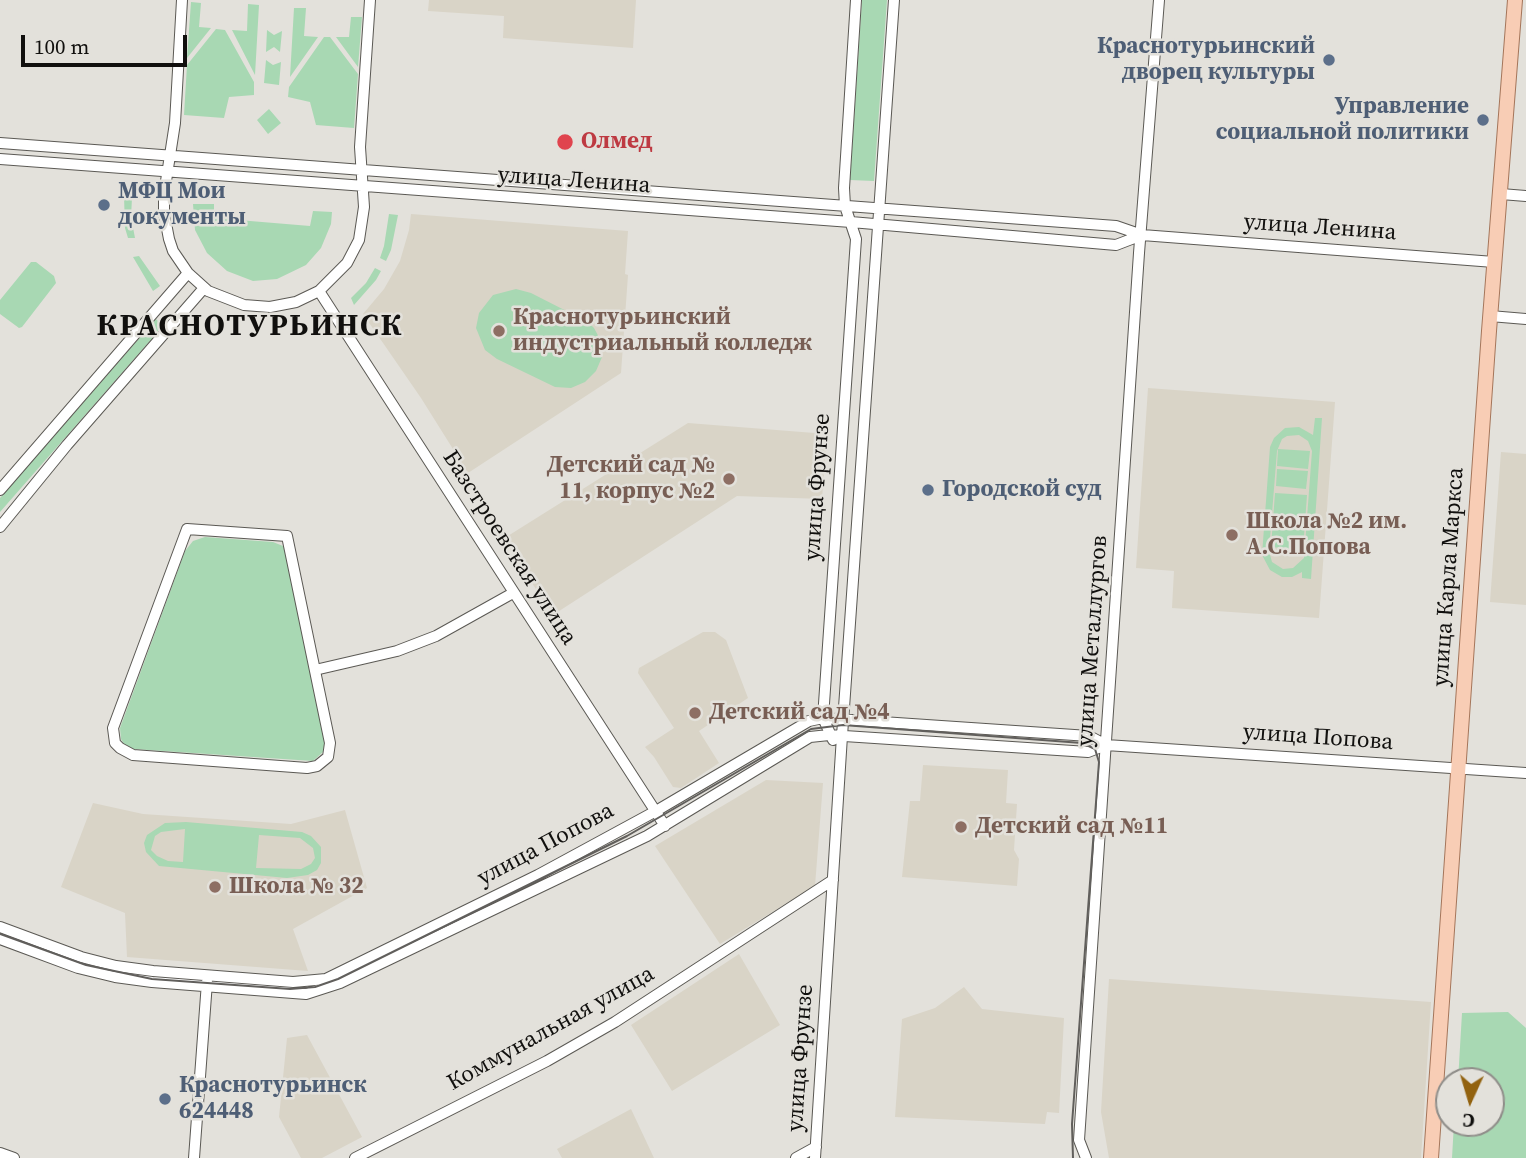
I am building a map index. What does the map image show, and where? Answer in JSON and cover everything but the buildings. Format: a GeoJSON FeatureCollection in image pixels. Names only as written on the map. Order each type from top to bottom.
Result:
{"type":"FeatureCollection","features":[{"type":"Feature","properties":{"kind":"main road","name":"улица Карла Маркса"},"geometry":{"type":"LineString","coordinates":[[1430,1158],[1515,0]]}},
{"type":"Feature","properties":{"kind":"street"},"geometry":{"type":"LineString","coordinates":[[182,0],[171,156],[164,194],[165,226],[173,251],[188,273],[204,288],[231,302],[257,307],[296,302],[319,291],[347,263],[359,240],[364,208],[360,170],[370,0]]}},
{"type":"Feature","properties":{"kind":"street"},"geometry":{"type":"LineString","coordinates":[[845,206],[856,0]]}},
{"type":"Feature","properties":{"kind":"street"},"geometry":{"type":"LineString","coordinates":[[879,209],[894,0]]}},
{"type":"Feature","properties":{"kind":"street","name":"улица Металлургов"},"geometry":{"type":"LineString","coordinates":[[1086,1158],[1079,1140],[1159,0]]}},
{"type":"Feature","properties":{"kind":"street","name":"улица Ленина"},"geometry":{"type":"LineString","coordinates":[[0,143],[1116,226],[1142,235],[1494,262]]}},
{"type":"Feature","properties":{"kind":"street"},"geometry":{"type":"LineString","coordinates":[[144,170],[145,154]]}},
{"type":"Feature","properties":{"kind":"street","name":"улица Ленина"},"geometry":{"type":"LineString","coordinates":[[0,159],[878,224],[1116,245],[1142,235]]}},
{"type":"Feature","properties":{"kind":"street"},"geometry":{"type":"LineString","coordinates":[[390,188],[391,172]]}},
{"type":"Feature","properties":{"kind":"street"},"geometry":{"type":"LineString","coordinates":[[1501,194],[1526,196]]}},
{"type":"Feature","properties":{"kind":"street","name":"улица Фрунзе"},"geometry":{"type":"LineString","coordinates":[[841,751],[829,735],[823,718],[856,239],[845,206]]}},
{"type":"Feature","properties":{"kind":"street","name":"улица Фрунзе"},"geometry":{"type":"LineString","coordinates":[[816,1153],[879,209]]}},
{"type":"Feature","properties":{"kind":"street"},"geometry":{"type":"LineString","coordinates":[[0,490],[188,273]]}},
{"type":"Feature","properties":{"kind":"street"},"geometry":{"type":"LineString","coordinates":[[0,527],[67,445],[204,288]]}},
{"type":"Feature","properties":{"kind":"street","name":"Базстроевская улица"},"geometry":{"type":"LineString","coordinates":[[319,291],[665,827]]}},
{"type":"Feature","properties":{"kind":"street"},"geometry":{"type":"LineString","coordinates":[[1490,316],[1526,319]]}},
{"type":"Feature","properties":{"kind":"street"},"geometry":{"type":"LineString","coordinates":[[187,529],[287,536],[315,670],[331,750],[324,762],[317,766],[307,768],[133,755],[115,743],[113,728],[187,529]]}},
{"type":"Feature","properties":{"kind":"street"},"geometry":{"type":"LineString","coordinates":[[315,670],[397,651],[436,636],[513,593]]}},
{"type":"Feature","properties":{"kind":"street","name":"улица Попова"},"geometry":{"type":"LineString","coordinates":[[0,939],[78,968],[115,977],[293,982],[326,979],[538,875],[656,811],[809,722],[823,718],[1089,736],[1106,745],[1526,773]]}},
{"type":"Feature","properties":{"kind":"street","name":"улица Попова"},"geometry":{"type":"LineString","coordinates":[[0,927],[81,957],[116,966],[306,994],[329,987],[665,827],[810,737],[829,735],[1088,752],[1106,745]]}},
{"type":"Feature","properties":{"kind":"street","name":"Коммунальная улица"},"geometry":{"type":"LineString","coordinates":[[355,1158],[547,1061],[615,1022],[833,880]]}},
{"type":"Feature","properties":{"kind":"street"},"geometry":{"type":"LineString","coordinates":[[194,1158],[207,981]]}},
{"type":"Feature","properties":{"kind":"street"},"geometry":{"type":"LineString","coordinates":[[0,1153],[14,1158]]}},
{"type":"Feature","properties":{"kind":"street"},"geometry":{"type":"LineString","coordinates":[[796,1158],[816,1153]]}},
{"type":"Feature","properties":{"kind":"shaded area"},"geometry":{"type":"Polygon","coordinates":[[[429,0],[636,0],[633,48],[503,38],[504,16],[428,11],[429,0]]]}},
{"type":"Feature","properties":{"kind":"shaded area","name":"Краснотурьинский индустриальный колледж"},"geometry":{"type":"Polygon","coordinates":[[[411,214],[628,231],[625,274],[628,275],[621,373],[468,473],[421,398],[363,314],[384,289],[400,261],[411,214]]]}},
{"type":"Feature","properties":{"kind":"shaded area","name":"Школа №2 им. А.С.Попова"},"geometry":{"type":"Polygon","coordinates":[[[1148,388],[1335,402],[1319,618],[1172,608],[1174,571],[1136,568],[1148,388]]]}},
{"type":"Feature","properties":{"kind":"shaded area"},"geometry":{"type":"Polygon","coordinates":[[[688,423],[827,434],[822,499],[737,496],[553,615],[503,539],[688,423]]]}},
{"type":"Feature","properties":{"kind":"shaded area"},"geometry":{"type":"Polygon","coordinates":[[[1501,452],[1526,454],[1526,605],[1490,602],[1501,452]]]}},
{"type":"Feature","properties":{"kind":"shaded area","name":"Детский сад №4"},"geometry":{"type":"Polygon","coordinates":[[[703,632],[715,632],[726,640],[748,698],[699,731],[719,763],[681,788],[673,787],[645,747],[674,728],[638,673],[639,668],[703,632]]]}},
{"type":"Feature","properties":{"kind":"shaded area","name":"Детский сад №11"},"geometry":{"type":"Polygon","coordinates":[[[923,765],[1008,770],[1006,803],[1017,804],[1014,850],[1019,859],[1017,886],[902,877],[910,801],[920,801],[923,765]]]}},
{"type":"Feature","properties":{"kind":"shaded area"},"geometry":{"type":"Polygon","coordinates":[[[766,780],[823,783],[815,886],[720,944],[655,846],[766,780]]]}},
{"type":"Feature","properties":{"kind":"shaded area","name":"Школа № 32"},"geometry":{"type":"Polygon","coordinates":[[[93,803],[143,814],[291,824],[345,810],[367,888],[293,929],[308,971],[127,957],[125,913],[61,887],[93,803]]]}},
{"type":"Feature","properties":{"kind":"shaded area"},"geometry":{"type":"Polygon","coordinates":[[[739,954],[780,1025],[672,1091],[631,1025],[739,954]]]}},
{"type":"Feature","properties":{"kind":"shaded area"},"geometry":{"type":"Polygon","coordinates":[[[1109,979],[1431,1002],[1421,1158],[1109,1158],[1101,1112],[1109,979]]]}},
{"type":"Feature","properties":{"kind":"shaded area"},"geometry":{"type":"Polygon","coordinates":[[[964,987],[982,1009],[1064,1018],[1059,1113],[1047,1112],[1045,1124],[895,1117],[902,1019],[935,1008],[964,987]]]}},
{"type":"Feature","properties":{"kind":"shaded area"},"geometry":{"type":"Polygon","coordinates":[[[307,1035],[362,1137],[322,1158],[301,1158],[279,1117],[287,1038],[307,1035]]]}},
{"type":"Feature","properties":{"kind":"shaded area"},"geometry":{"type":"Polygon","coordinates":[[[631,1109],[654,1158],[562,1158],[557,1149],[631,1109]]]}},
{"type":"Feature","properties":{"kind":"green space"},"geometry":{"type":"Polygon","coordinates":[[[862,0],[887,0],[874,181],[850,180],[862,0]]]}},
{"type":"Feature","properties":{"kind":"green space"},"geometry":{"type":"Polygon","coordinates":[[[191,2],[201,3],[199,27],[211,28],[187,58],[191,2]]]}},
{"type":"Feature","properties":{"kind":"green space"},"geometry":{"type":"Polygon","coordinates":[[[248,4],[259,5],[255,75],[232,30],[247,31],[248,4]]]}},
{"type":"Feature","properties":{"kind":"green space"},"geometry":{"type":"Polygon","coordinates":[[[294,8],[306,8],[304,36],[318,37],[290,77],[294,8]]]}},
{"type":"Feature","properties":{"kind":"green space"},"geometry":{"type":"Polygon","coordinates":[[[351,17],[362,17],[358,67],[336,37],[349,37],[351,17]]]}},
{"type":"Feature","properties":{"kind":"green space"},"geometry":{"type":"Polygon","coordinates":[[[216,29],[225,30],[254,82],[254,95],[229,97],[224,118],[184,115],[187,65],[216,29]]]}},
{"type":"Feature","properties":{"kind":"green space"},"geometry":{"type":"Polygon","coordinates":[[[267,30],[274,35],[282,31],[280,52],[274,47],[266,52],[267,30]]]}},
{"type":"Feature","properties":{"kind":"green space"},"geometry":{"type":"Polygon","coordinates":[[[324,37],[330,37],[358,74],[354,128],[316,125],[310,102],[288,97],[289,87],[324,37]]]}},
{"type":"Feature","properties":{"kind":"green space"},"geometry":{"type":"Polygon","coordinates":[[[266,60],[273,65],[281,62],[279,85],[264,83],[266,60]]]}},
{"type":"Feature","properties":{"kind":"green space"},"geometry":{"type":"Polygon","coordinates":[[[269,109],[281,123],[268,134],[257,120],[269,109]]]}},
{"type":"Feature","properties":{"kind":"green space"},"geometry":{"type":"Polygon","coordinates":[[[124,196],[132,198],[131,217],[135,238],[128,238],[125,228],[124,196]]]}},
{"type":"Feature","properties":{"kind":"green space"},"geometry":{"type":"Polygon","coordinates":[[[193,204],[214,204],[214,218],[310,226],[313,211],[332,212],[331,224],[321,248],[306,265],[277,279],[253,281],[227,271],[207,253],[195,230],[193,204]]]}},
{"type":"Feature","properties":{"kind":"green space"},"geometry":{"type":"Polygon","coordinates":[[[389,214],[398,215],[386,261],[380,258],[389,214]]]}},
{"type":"Feature","properties":{"kind":"green space"},"geometry":{"type":"Polygon","coordinates":[[[139,256],[160,286],[153,291],[133,257],[139,256]]]}},
{"type":"Feature","properties":{"kind":"green space"},"geometry":{"type":"Polygon","coordinates":[[[31,262],[36,262],[54,276],[56,283],[19,328],[0,314],[0,300],[31,262]]]}},
{"type":"Feature","properties":{"kind":"green space"},"geometry":{"type":"Polygon","coordinates":[[[375,268],[381,271],[376,280],[354,305],[351,298],[366,283],[375,268]]]}},
{"type":"Feature","properties":{"kind":"green space"},"geometry":{"type":"Polygon","coordinates":[[[516,289],[531,293],[588,322],[594,328],[601,341],[602,357],[596,371],[585,382],[571,388],[555,387],[497,359],[485,350],[476,328],[479,313],[493,295],[516,289]]]}},
{"type":"Feature","properties":{"kind":"green space"},"geometry":{"type":"Polygon","coordinates":[[[156,319],[163,326],[0,512],[0,498],[156,319]]]}},
{"type":"Feature","properties":{"kind":"green space"},"geometry":{"type":"Polygon","coordinates":[[[1315,418],[1322,418],[1311,579],[1302,578],[1302,572],[1292,577],[1282,577],[1270,570],[1262,555],[1270,447],[1274,438],[1285,428],[1299,427],[1313,435],[1315,418]],[[1299,435],[1287,436],[1282,439],[1277,451],[1269,551],[1272,562],[1283,569],[1293,568],[1304,558],[1312,451],[1308,441],[1299,435]]]}},
{"type":"Feature","properties":{"kind":"green space"},"geometry":{"type":"Polygon","coordinates":[[[1278,449],[1310,451],[1308,469],[1277,466],[1278,449]]]}},
{"type":"Feature","properties":{"kind":"green space"},"geometry":{"type":"Polygon","coordinates":[[[1277,469],[1308,471],[1306,489],[1276,486],[1277,469]]]}},
{"type":"Feature","properties":{"kind":"green space"},"geometry":{"type":"Polygon","coordinates":[[[1275,493],[1307,495],[1303,550],[1271,547],[1275,493]]]}},
{"type":"Feature","properties":{"kind":"green space"},"geometry":{"type":"Polygon","coordinates":[[[205,537],[273,542],[283,546],[285,550],[325,740],[323,752],[313,761],[133,749],[121,739],[120,728],[185,551],[193,541],[205,537]]]}},
{"type":"Feature","properties":{"kind":"green space"},"geometry":{"type":"Polygon","coordinates":[[[186,822],[302,832],[311,836],[321,847],[321,863],[317,870],[308,875],[287,878],[159,866],[146,852],[144,843],[147,835],[165,823],[186,822]],[[185,829],[161,832],[155,836],[151,850],[168,861],[183,862],[185,829]],[[259,835],[256,868],[301,869],[311,864],[315,858],[313,848],[300,838],[259,835]]]}},
{"type":"Feature","properties":{"kind":"green space"},"geometry":{"type":"Polygon","coordinates":[[[1508,1012],[1526,1028],[1526,1158],[1452,1158],[1453,1137],[1505,1137],[1505,1067],[1459,1067],[1462,1013],[1508,1012]]]}},
{"type":"Feature","properties":{"kind":"tram line"},"geometry":{"type":"LineString","coordinates":[[0,934],[86,965],[152,979],[290,989],[315,987],[338,979],[627,836],[811,729],[843,725],[1082,743],[1095,749],[1099,762],[1072,1124],[1073,1158]]}},
{"type":"Feature","properties":{"kind":"place","name":"Краснотурьинский дворец культуры"},"geometry":{"type":"Point","coordinates":[1329,60]}},
{"type":"Feature","properties":{"kind":"place","name":"Управление социальной политики"},"geometry":{"type":"Point","coordinates":[1483,120]}},
{"type":"Feature","properties":{"kind":"place","name":"Олмед"},"geometry":{"type":"Point","coordinates":[565,142]}},
{"type":"Feature","properties":{"kind":"place","name":"МФЦ Мои документы"},"geometry":{"type":"Point","coordinates":[104,205]}},
{"type":"Feature","properties":{"kind":"place","name":"Краснотурьинский индустриальный колледж"},"geometry":{"type":"Point","coordinates":[499,331]}},
{"type":"Feature","properties":{"kind":"place","name":"Детский сад № 11, корпус №2"},"geometry":{"type":"Point","coordinates":[729,479]}},
{"type":"Feature","properties":{"kind":"place","name":"Городской суд"},"geometry":{"type":"Point","coordinates":[928,490]}},
{"type":"Feature","properties":{"kind":"place","name":"Школа №2 им. А.С.Попова"},"geometry":{"type":"Point","coordinates":[1232,535]}},
{"type":"Feature","properties":{"kind":"place","name":"Детский сад №4"},"geometry":{"type":"Point","coordinates":[695,713]}},
{"type":"Feature","properties":{"kind":"place","name":"Детский сад №11"},"geometry":{"type":"Point","coordinates":[961,827]}},
{"type":"Feature","properties":{"kind":"place","name":"Школа № 32"},"geometry":{"type":"Point","coordinates":[215,887]}},
{"type":"Feature","properties":{"kind":"place","name":"Краснотурьинск 624448"},"geometry":{"type":"Point","coordinates":[165,1099]}},
{"type":"Feature","properties":{"kind":"district","name":"КРАСНОТУРЬИНСК"},"geometry":{"type":"Point","coordinates":[250,327]}}]}
